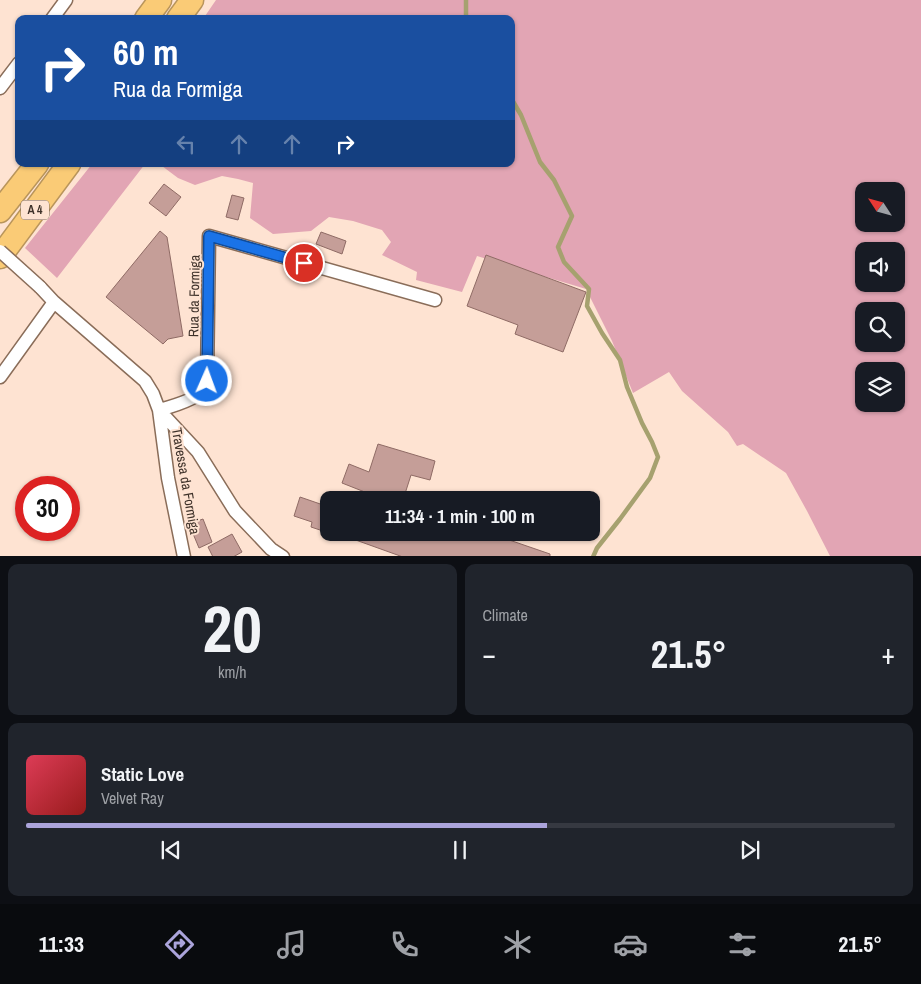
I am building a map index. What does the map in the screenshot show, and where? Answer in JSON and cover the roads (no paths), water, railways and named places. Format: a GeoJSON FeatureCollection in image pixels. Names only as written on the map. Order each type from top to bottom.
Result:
{"type":"FeatureCollection","features":[{"type":"Feature","properties":{"kind":"highway"},"geometry":{"type":"LineString","coordinates":[[149,15],[160,0]]}},
{"type":"Feature","properties":{"kind":"highway"},"geometry":{"type":"LineString","coordinates":[[181,15],[192,0]]}},
{"type":"Feature","properties":{"kind":"highway","name":"A 4"},"geometry":{"type":"LineString","coordinates":[[0,211],[35,167]]}},
{"type":"Feature","properties":{"kind":"highway","name":"A 4"},"geometry":{"type":"LineString","coordinates":[[0,257],[67,167]]}},
{"type":"Feature","properties":{"kind":"street"},"geometry":{"type":"LineString","coordinates":[[55,15],[66,0]]}},
{"type":"Feature","properties":{"kind":"street"},"geometry":{"type":"LineString","coordinates":[[0,88],[15,68]]}},
{"type":"Feature","properties":{"kind":"street","name":"Rua da Formiga"},"geometry":{"type":"LineString","coordinates":[[159,410],[192,398],[204,390],[207,381],[209,236],[435,300]]}},
{"type":"Feature","properties":{"kind":"street"},"geometry":{"type":"LineString","coordinates":[[0,251],[54,302],[145,381],[153,394],[159,410],[198,452],[235,510],[271,549],[283,556]]}},
{"type":"Feature","properties":{"kind":"street"},"geometry":{"type":"LineString","coordinates":[[0,377],[54,302]]}},
{"type":"Feature","properties":{"kind":"street","name":"Travessa da Formiga"},"geometry":{"type":"LineString","coordinates":[[159,410],[168,478],[184,556]]}},
{"type":"Feature","properties":{"kind":"waterway"},"geometry":{"type":"LineString","coordinates":[[466,0],[466,15]]}},
{"type":"Feature","properties":{"kind":"waterway"},"geometry":{"type":"LineString","coordinates":[[515,105],[540,162],[554,180],[572,216],[558,247],[564,262],[589,289],[587,306],[620,360],[627,387],[658,457],[650,478],[597,548],[593,556]]}}]}
